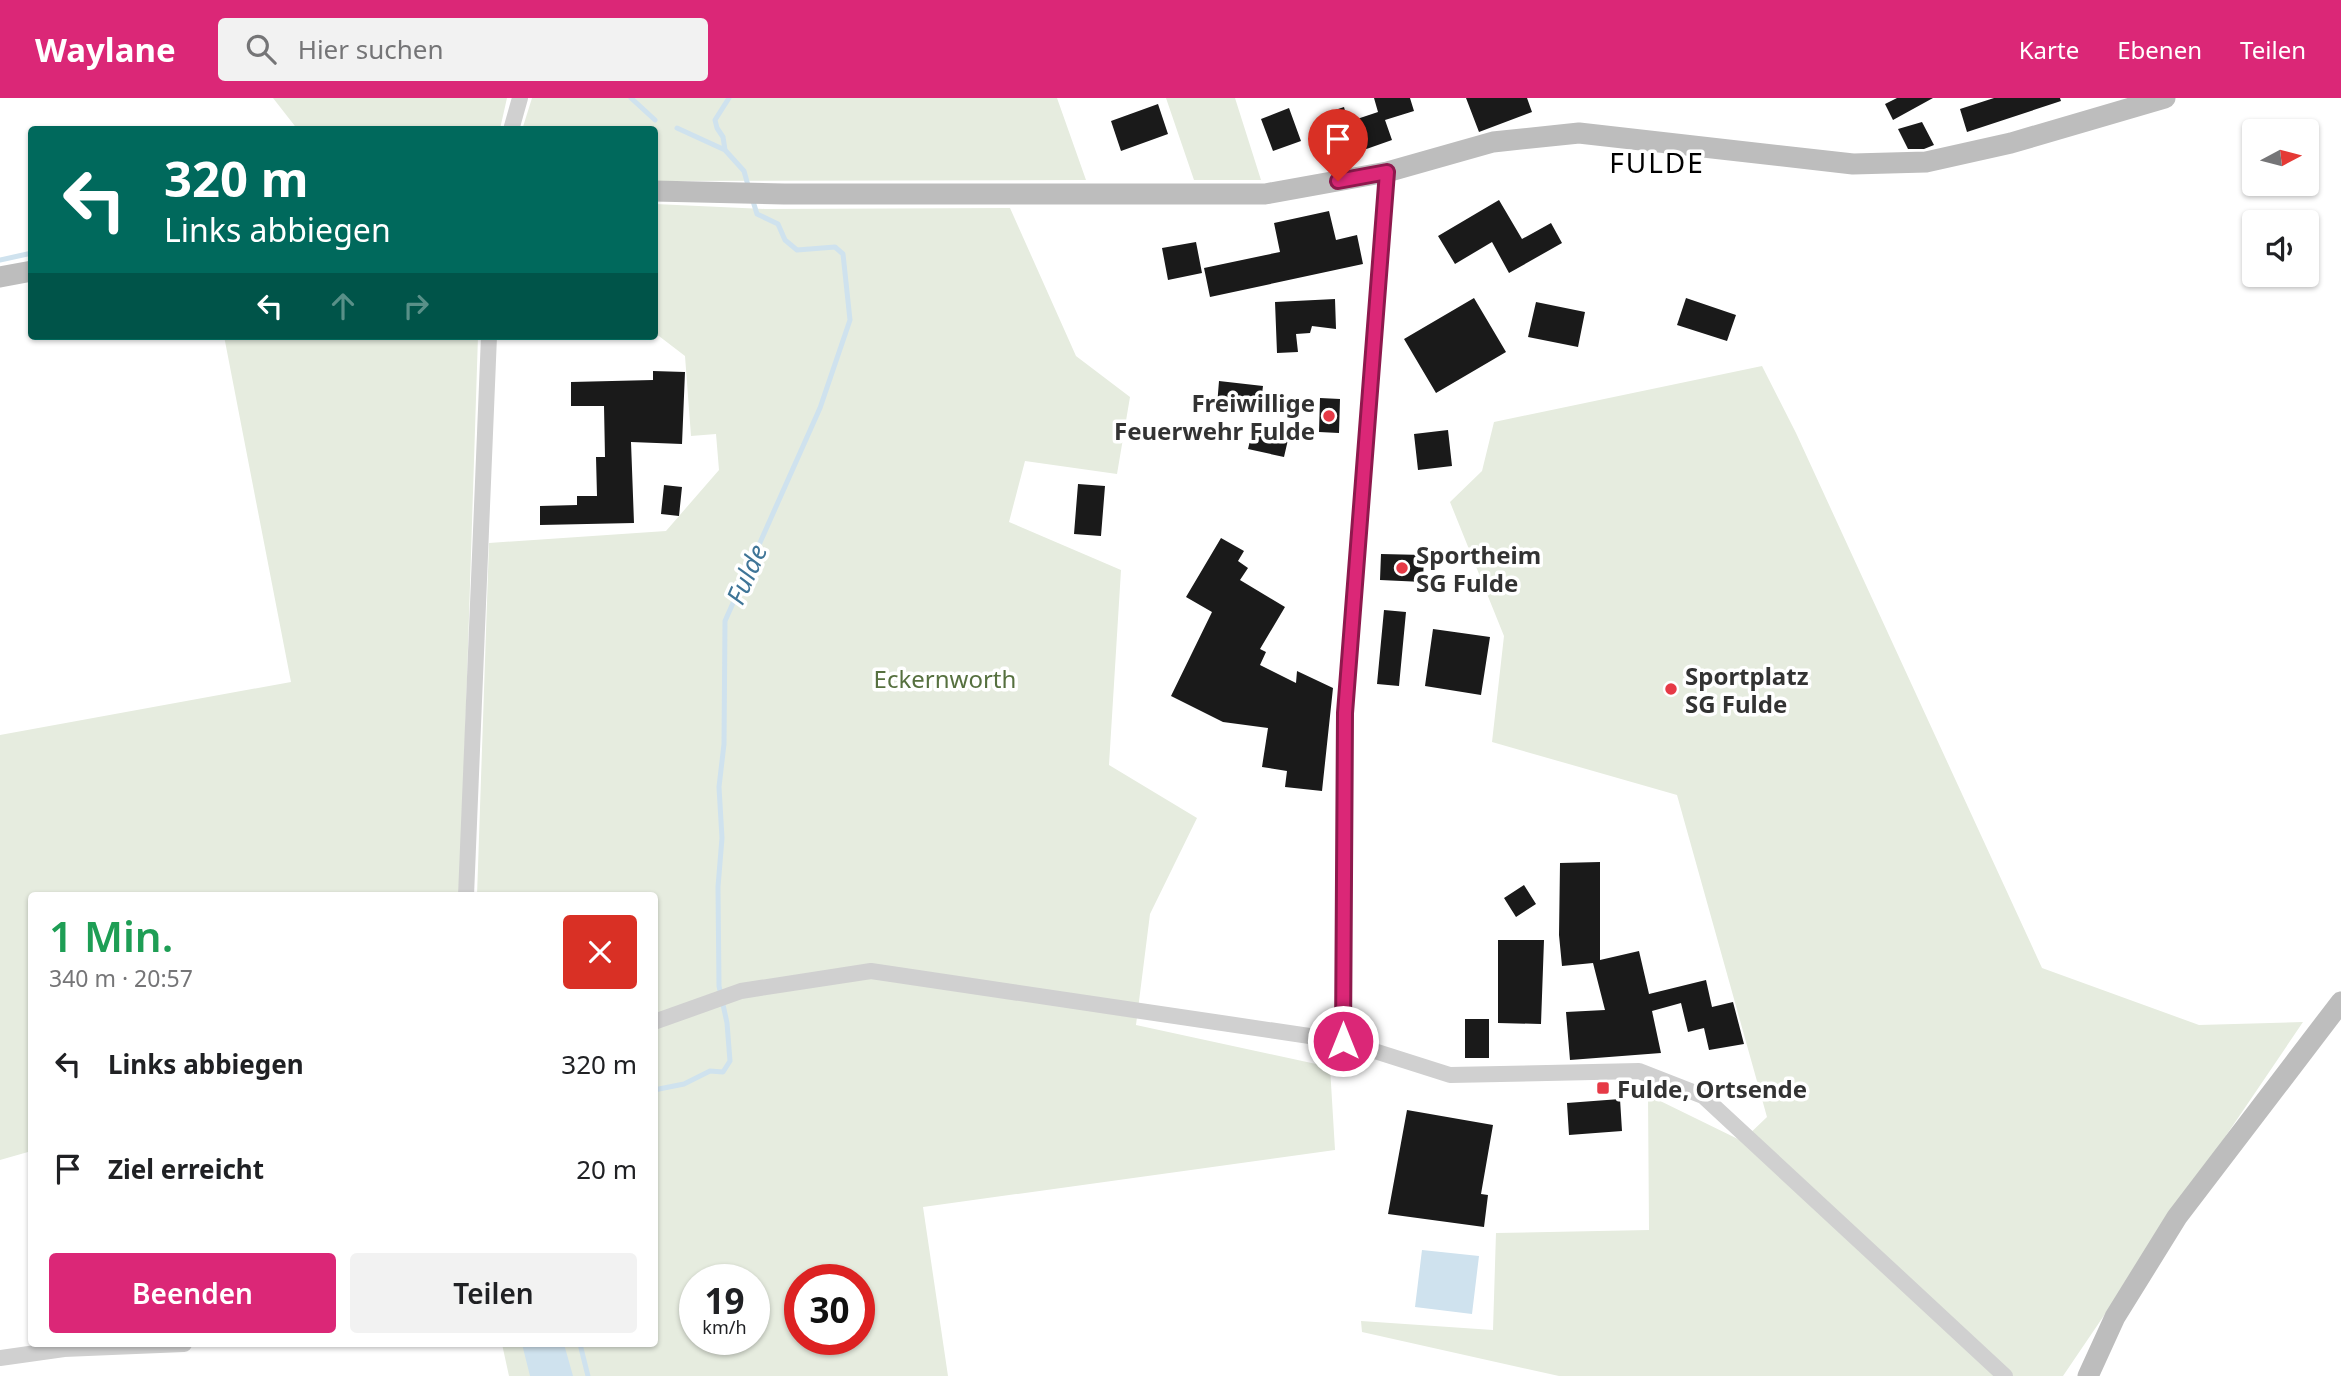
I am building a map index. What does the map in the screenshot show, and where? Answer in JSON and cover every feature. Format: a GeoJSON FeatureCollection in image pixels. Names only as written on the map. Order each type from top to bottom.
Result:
{"type":"FeatureCollection","features":[{"type":"Feature","properties":{"kind":"street"},"geometry":{"type":"LineString","coordinates":[[512,126],[520,98]]}},
{"type":"Feature","properties":{"kind":"street"},"geometry":{"type":"LineString","coordinates":[[658,191],[784,194],[1265,194],[1387,172],[1493,142],[1579,133],[1853,164],[1926,162],[2011,143],[2165,98]]}},
{"type":"Feature","properties":{"kind":"street"},"geometry":{"type":"LineString","coordinates":[[1343,1041],[1345,713],[1387,172]]}},
{"type":"Feature","properties":{"kind":"street"},"geometry":{"type":"LineString","coordinates":[[0,277],[28,272]]}},
{"type":"Feature","properties":{"kind":"street"},"geometry":{"type":"LineString","coordinates":[[466,892],[489,340]]}},
{"type":"Feature","properties":{"kind":"street"},"geometry":{"type":"LineString","coordinates":[[658,1021],[741,991],[871,971],[1343,1041],[1450,1075],[1639,1071],[1703,1096],[2005,1376]]}},
{"type":"Feature","properties":{"kind":"street"},"geometry":{"type":"LineString","coordinates":[[2088,1376],[2115,1317],[2177,1217],[2341,1002]]}},
{"type":"Feature","properties":{"kind":"street"},"geometry":{"type":"LineString","coordinates":[[0,1358],[64,1349],[112,1347]]}},
{"type":"Feature","properties":{"kind":"green space"},"geometry":{"type":"Polygon","coordinates":[[[273,98],[507,98],[501,126],[295,126],[273,98]]]}},
{"type":"Feature","properties":{"kind":"green space"},"geometry":{"type":"Polygon","coordinates":[[[532,98],[1057,98],[1086,180],[658,181],[658,126],[523,126],[532,98]]]}},
{"type":"Feature","properties":{"kind":"green space"},"geometry":{"type":"Polygon","coordinates":[[[1166,98],[1235,98],[1261,180],[1194,180],[1166,98]]]}},
{"type":"Feature","properties":{"kind":"green space","name":"Eckernworth"},"geometry":{"type":"Polygon","coordinates":[[[658,204],[765,209],[1010,208],[1076,356],[1130,397],[1117,474],[1025,461],[1009,522],[1121,570],[1109,765],[1197,818],[1150,914],[1136,1025],[1330,1067],[1335,1150],[923,1207],[948,1376],[509,1376],[503,1347],[658,1347],[658,892],[477,892],[489,543],[666,531],[719,470],[716,434],[691,436],[685,356],[658,335],[658,204]]]}},
{"type":"Feature","properties":{"kind":"green space"},"geometry":{"type":"Polygon","coordinates":[[[225,340],[478,340],[460,892],[28,892],[28,1152],[0,1160],[0,735],[291,682],[225,340]]]}},
{"type":"Feature","properties":{"kind":"green space"},"geometry":{"type":"Polygon","coordinates":[[[1762,366],[1796,433],[2042,968],[2199,1025],[2303,1022],[2063,1376],[1559,1376],[1362,1332],[1361,1321],[1493,1330],[1496,1233],[1649,1230],[1648,1095],[1742,1141],[1767,1117],[1677,795],[1492,742],[1504,636],[1450,502],[1482,471],[1494,422],[1762,366]]]}},
{"type":"Feature","properties":{"kind":"water"},"geometry":{"type":"Polygon","coordinates":[[[1422,1250],[1479,1256],[1472,1314],[1415,1307],[1422,1250]]]}},
{"type":"Feature","properties":{"kind":"water"},"geometry":{"type":"Polygon","coordinates":[[[523,1347],[565,1347],[573,1376],[530,1376],[523,1347]]]}},
{"type":"Feature","properties":{"kind":"building"},"geometry":{"type":"Polygon","coordinates":[[[1374,98],[1410,98],[1414,111],[1385,120],[1392,140],[1338,159],[1323,114],[1344,107],[1348,122],[1378,112],[1374,98]]]}},
{"type":"Feature","properties":{"kind":"building"},"geometry":{"type":"Polygon","coordinates":[[[1466,98],[1527,98],[1532,112],[1479,132],[1466,98]]]}},
{"type":"Feature","properties":{"kind":"building"},"geometry":{"type":"Polygon","coordinates":[[[1897,98],[1933,98],[1893,120],[1885,104],[1897,98]]]}},
{"type":"Feature","properties":{"kind":"building"},"geometry":{"type":"Polygon","coordinates":[[[1994,98],[2060,98],[2061,101],[1967,132],[1960,109],[1994,98]]]}},
{"type":"Feature","properties":{"kind":"building"},"geometry":{"type":"Polygon","coordinates":[[[1158,104],[1168,134],[1121,151],[1111,121],[1158,104]]]}},
{"type":"Feature","properties":{"kind":"building"},"geometry":{"type":"Polygon","coordinates":[[[1289,108],[1301,141],[1273,151],[1261,119],[1289,108]]]}},
{"type":"Feature","properties":{"kind":"building"},"geometry":{"type":"Polygon","coordinates":[[[1922,122],[1934,145],[1924,149],[1908,149],[1898,129],[1922,122]]]}},
{"type":"Feature","properties":{"kind":"building"},"geometry":{"type":"Polygon","coordinates":[[[1499,200],[1522,239],[1551,223],[1562,243],[1509,273],[1492,242],[1455,264],[1438,236],[1499,200]]]}},
{"type":"Feature","properties":{"kind":"building"},"geometry":{"type":"Polygon","coordinates":[[[1329,211],[1336,240],[1357,235],[1363,264],[1210,297],[1204,268],[1280,252],[1274,223],[1329,211]]]}},
{"type":"Feature","properties":{"kind":"building"},"geometry":{"type":"Polygon","coordinates":[[[1196,242],[1202,273],[1168,280],[1162,248],[1196,242]]]}},
{"type":"Feature","properties":{"kind":"building"},"geometry":{"type":"Polygon","coordinates":[[[1474,298],[1506,352],[1436,393],[1404,339],[1474,298]]]}},
{"type":"Feature","properties":{"kind":"building"},"geometry":{"type":"Polygon","coordinates":[[[1686,298],[1736,315],[1727,341],[1677,325],[1686,298]]]}},
{"type":"Feature","properties":{"kind":"building"},"geometry":{"type":"Polygon","coordinates":[[[1335,299],[1336,329],[1312,326],[1310,333],[1296,334],[1298,352],[1277,353],[1275,302],[1335,299]]]}},
{"type":"Feature","properties":{"kind":"building"},"geometry":{"type":"Polygon","coordinates":[[[1536,302],[1585,312],[1578,347],[1528,337],[1536,302]]]}},
{"type":"Feature","properties":{"kind":"building"},"geometry":{"type":"Polygon","coordinates":[[[653,371],[685,372],[682,444],[631,442],[634,523],[540,525],[540,506],[577,505],[577,496],[597,496],[596,457],[605,457],[604,406],[571,406],[571,382],[653,380],[653,371]]]}},
{"type":"Feature","properties":{"kind":"building"},"geometry":{"type":"Polygon","coordinates":[[[1219,381],[1263,386],[1260,410],[1217,406],[1219,381]]]}},
{"type":"Feature","properties":{"kind":"building"},"geometry":{"type":"Polygon","coordinates":[[[1320,398],[1340,399],[1339,433],[1319,432],[1320,398]]]}},
{"type":"Feature","properties":{"kind":"building"},"geometry":{"type":"Polygon","coordinates":[[[1254,424],[1290,431],[1284,457],[1248,449],[1254,424]]]}},
{"type":"Feature","properties":{"kind":"building"},"geometry":{"type":"Polygon","coordinates":[[[1448,430],[1452,466],[1418,470],[1414,434],[1448,430]]]}},
{"type":"Feature","properties":{"kind":"building"},"geometry":{"type":"Polygon","coordinates":[[[1078,484],[1105,486],[1101,536],[1074,534],[1078,484]]]}},
{"type":"Feature","properties":{"kind":"building"},"geometry":{"type":"Polygon","coordinates":[[[664,485],[682,487],[679,516],[661,514],[664,485]]]}},
{"type":"Feature","properties":{"kind":"building"},"geometry":{"type":"Polygon","coordinates":[[[1221,538],[1244,551],[1238,561],[1248,568],[1240,580],[1285,607],[1260,649],[1266,652],[1260,665],[1296,683],[1297,671],[1333,688],[1322,791],[1285,787],[1287,771],[1262,767],[1268,728],[1223,722],[1171,696],[1212,612],[1186,597],[1221,538]]]}},
{"type":"Feature","properties":{"kind":"building","name":"Sportheim SG Fulde"},"geometry":{"type":"Polygon","coordinates":[[[1381,554],[1424,555],[1423,582],[1380,580],[1381,554]]]}},
{"type":"Feature","properties":{"kind":"building"},"geometry":{"type":"Polygon","coordinates":[[[1384,610],[1406,612],[1399,686],[1377,684],[1384,610]]]}},
{"type":"Feature","properties":{"kind":"building"},"geometry":{"type":"Polygon","coordinates":[[[1433,629],[1490,637],[1481,695],[1425,686],[1433,629]]]}},
{"type":"Feature","properties":{"kind":"building"},"geometry":{"type":"Polygon","coordinates":[[[1600,862],[1600,960],[1639,951],[1649,994],[1706,980],[1712,1007],[1733,1002],[1744,1044],[1709,1050],[1704,1028],[1688,1032],[1681,1003],[1652,1011],[1661,1053],[1570,1060],[1566,1012],[1605,1010],[1593,963],[1562,966],[1559,935],[1560,863],[1600,862]]]}},
{"type":"Feature","properties":{"kind":"building"},"geometry":{"type":"Polygon","coordinates":[[[1524,885],[1536,904],[1516,917],[1504,898],[1524,885]]]}},
{"type":"Feature","properties":{"kind":"building"},"geometry":{"type":"Polygon","coordinates":[[[1498,940],[1544,940],[1541,1024],[1498,1023],[1498,940]]]}},
{"type":"Feature","properties":{"kind":"building"},"geometry":{"type":"Polygon","coordinates":[[[1465,1019],[1489,1019],[1489,1058],[1465,1058],[1465,1019]]]}},
{"type":"Feature","properties":{"kind":"building"},"geometry":{"type":"Polygon","coordinates":[[[1620,1099],[1622,1131],[1569,1135],[1567,1103],[1620,1099]]]}},
{"type":"Feature","properties":{"kind":"building"},"geometry":{"type":"Polygon","coordinates":[[[1407,1110],[1493,1125],[1481,1194],[1488,1195],[1484,1227],[1388,1214],[1407,1110]]]}},
{"type":"Feature","properties":{"kind":"waterway"},"geometry":{"type":"LineString","coordinates":[[631,98],[655,120]]}},
{"type":"Feature","properties":{"kind":"waterway","name":"Fulde"},"geometry":{"type":"LineString","coordinates":[[729,98],[715,120],[723,137],[725,150],[744,171],[749,189]]}},
{"type":"Feature","properties":{"kind":"waterway"},"geometry":{"type":"LineString","coordinates":[[677,128],[725,150]]}},
{"type":"Feature","properties":{"kind":"waterway","name":"Fulde"},"geometry":{"type":"LineString","coordinates":[[658,1089],[684,1084],[710,1071],[723,1072],[730,1061],[727,1023],[719,986],[718,887],[722,838],[719,787],[724,744],[725,621],[820,408],[850,320],[843,254],[835,247],[797,250],[785,240],[778,224],[757,214],[752,198]]}},
{"type":"Feature","properties":{"kind":"waterway"},"geometry":{"type":"LineString","coordinates":[[0,260],[28,254]]}},
{"type":"Feature","properties":{"kind":"waterway","name":"Fulde"},"geometry":{"type":"LineString","coordinates":[[581,1347],[588,1376]]}},
{"type":"Feature","properties":{"kind":"place","name":"Freiwillige Feuerwehr Fulde"},"geometry":{"type":"Point","coordinates":[1329,416]}},
{"type":"Feature","properties":{"kind":"place","name":"Sportheim SG Fulde"},"geometry":{"type":"Point","coordinates":[1402,568]}},
{"type":"Feature","properties":{"kind":"place","name":"Sportplatz SG Fulde"},"geometry":{"type":"Point","coordinates":[1671,689]}},
{"type":"Feature","properties":{"kind":"place","name":"Fulde, Ortsende"},"geometry":{"type":"Point","coordinates":[1603,1088]}},
{"type":"Feature","properties":{"kind":"district","name":"FULDE"},"geometry":{"type":"Point","coordinates":[1657,162]}},
{"type":"Feature","properties":{"kind":"route"},"geometry":{"type":"LineString","coordinates":[[1338,181],[1387,172],[1345,713],[1343,1041]]}}]}
